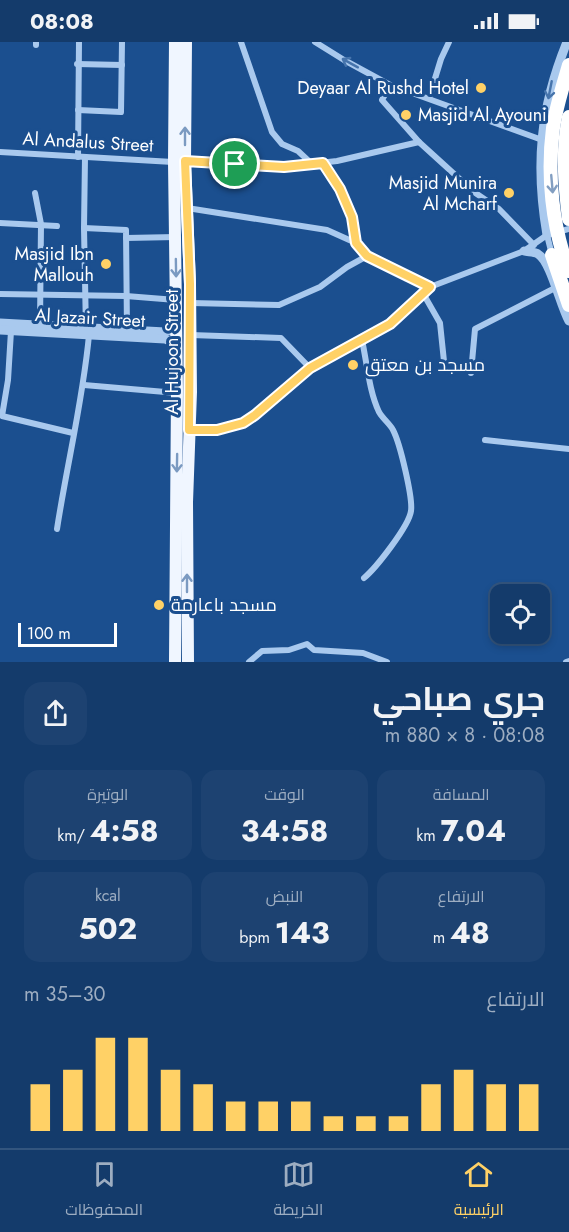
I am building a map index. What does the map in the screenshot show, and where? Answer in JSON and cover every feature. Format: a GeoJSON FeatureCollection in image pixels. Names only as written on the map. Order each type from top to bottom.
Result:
{"type":"FeatureCollection","features":[{"type":"Feature","properties":{"kind":"highway"},"geometry":{"type":"LineString","coordinates":[[569,65],[554,127],[551,152],[556,227],[569,271]]}},
{"type":"Feature","properties":{"kind":"highway"},"geometry":{"type":"LineString","coordinates":[[569,117],[564,179],[569,219]]}},
{"type":"Feature","properties":{"kind":"highway"},"geometry":{"type":"LineString","coordinates":[[551,261],[569,305]]}},
{"type":"Feature","properties":{"kind":"main road","name":"Al Hujoon Street"},"geometry":{"type":"LineString","coordinates":[[175,42],[180,162],[187,207],[190,303],[187,502],[188,662]]}},
{"type":"Feature","properties":{"kind":"main road","name":"Al Hujoon Street"},"geometry":{"type":"LineString","coordinates":[[175,662],[176,237],[186,42]]}},
{"type":"Feature","properties":{"kind":"street"},"geometry":{"type":"LineString","coordinates":[[57,529],[73,433],[84,385],[87,332],[82,157],[78,110],[79,42]]}},
{"type":"Feature","properties":{"kind":"street"},"geometry":{"type":"LineString","coordinates":[[78,110],[121,112],[122,42]]}},
{"type":"Feature","properties":{"kind":"street"},"geometry":{"type":"LineString","coordinates":[[241,42],[272,132],[282,144],[298,151],[312,164]]}},
{"type":"Feature","properties":{"kind":"street"},"geometry":{"type":"LineString","coordinates":[[315,42],[390,85],[540,140],[569,148]]}},
{"type":"Feature","properties":{"kind":"street"},"geometry":{"type":"LineString","coordinates":[[429,98],[441,59],[449,42]]}},
{"type":"Feature","properties":{"kind":"street"},"geometry":{"type":"LineString","coordinates":[[567,42],[554,74],[540,140],[540,179],[555,288],[569,321]]}},
{"type":"Feature","properties":{"kind":"street"},"geometry":{"type":"LineString","coordinates":[[77,64],[122,65]]}},
{"type":"Feature","properties":{"kind":"street"},"geometry":{"type":"LineString","coordinates":[[390,85],[382,100],[419,142],[474,192],[499,209],[534,245]]}},
{"type":"Feature","properties":{"kind":"street","name":"Al Andalus Street"},"geometry":{"type":"LineString","coordinates":[[0,152],[284,167],[337,161],[419,142]]}},
{"type":"Feature","properties":{"kind":"street"},"geometry":{"type":"LineString","coordinates":[[323,163],[340,189],[352,217],[356,243]]}},
{"type":"Feature","properties":{"kind":"street"},"geometry":{"type":"LineString","coordinates":[[35,193],[41,224],[40,325]]}},
{"type":"Feature","properties":{"kind":"street"},"geometry":{"type":"LineString","coordinates":[[187,207],[327,230],[356,243],[367,256],[430,287]]}},
{"type":"Feature","properties":{"kind":"street"},"geometry":{"type":"LineString","coordinates":[[0,223],[57,226]]}},
{"type":"Feature","properties":{"kind":"street"},"geometry":{"type":"LineString","coordinates":[[84,228],[126,230],[127,330]]}},
{"type":"Feature","properties":{"kind":"street"},"geometry":{"type":"LineString","coordinates":[[189,430],[217,430],[243,423],[310,368],[390,324],[430,287],[524,251],[547,235],[569,229]]}},
{"type":"Feature","properties":{"kind":"street"},"geometry":{"type":"LineString","coordinates":[[126,238],[176,237]]}},
{"type":"Feature","properties":{"kind":"street"},"geometry":{"type":"LineString","coordinates":[[524,251],[551,261]]}},
{"type":"Feature","properties":{"kind":"street"},"geometry":{"type":"LineString","coordinates":[[190,303],[279,305],[320,287],[347,267],[367,256]]}},
{"type":"Feature","properties":{"kind":"street"},"geometry":{"type":"LineString","coordinates":[[471,373],[475,329],[555,288]]}},
{"type":"Feature","properties":{"kind":"street"},"geometry":{"type":"LineString","coordinates":[[0,294],[126,296],[177,300]]}},
{"type":"Feature","properties":{"kind":"street"},"geometry":{"type":"LineString","coordinates":[[424,295],[440,323],[444,371]]}},
{"type":"Feature","properties":{"kind":"street","name":"Al Jazair Street"},"geometry":{"type":"LineString","coordinates":[[0,323],[40,325],[165,339],[176,344]]}},
{"type":"Feature","properties":{"kind":"street","name":"Al Jazair Street"},"geometry":{"type":"LineString","coordinates":[[0,330],[168,332],[176,329]]}},
{"type":"Feature","properties":{"kind":"street"},"geometry":{"type":"LineString","coordinates":[[11,331],[8,380],[2,416],[73,433]]}},
{"type":"Feature","properties":{"kind":"street"},"geometry":{"type":"LineString","coordinates":[[190,335],[281,338],[310,368]]}},
{"type":"Feature","properties":{"kind":"street"},"geometry":{"type":"LineString","coordinates":[[362,340],[372,388],[380,412],[394,431],[403,459],[411,510],[406,526],[374,571],[364,578]]}},
{"type":"Feature","properties":{"kind":"street"},"geometry":{"type":"LineString","coordinates":[[84,385],[177,393]]}},
{"type":"Feature","properties":{"kind":"street"},"geometry":{"type":"LineString","coordinates":[[485,440],[569,449]]}},
{"type":"Feature","properties":{"kind":"street"},"geometry":{"type":"LineString","coordinates":[[249,662],[262,651],[289,650],[307,644],[314,650],[363,653],[387,662]]}},
{"type":"Feature","properties":{"kind":"place","name":"Deyaar Al Rushd Hotel"},"geometry":{"type":"Point","coordinates":[481,88]}},
{"type":"Feature","properties":{"kind":"place","name":"Masjid Al Ayouni"},"geometry":{"type":"Point","coordinates":[406,115]}},
{"type":"Feature","properties":{"kind":"place","name":"Masjid Munira Al Mcharf"},"geometry":{"type":"Point","coordinates":[509,193]}},
{"type":"Feature","properties":{"kind":"place","name":"Masjid Ibn Mallouh"},"geometry":{"type":"Point","coordinates":[106,264]}},
{"type":"Feature","properties":{"kind":"place","name":"مسجد بن معتق"},"geometry":{"type":"Point","coordinates":[353,365]}},
{"type":"Feature","properties":{"kind":"place","name":"مسجد باعارمة"},"geometry":{"type":"Point","coordinates":[159,605]}},
{"type":"Feature","properties":{"kind":"route"},"geometry":{"type":"LineString","coordinates":[[185,161],[235,164],[284,167],[323,163],[340,189],[352,217],[356,243],[367,256],[430,287],[390,324],[310,368],[243,423],[217,430],[189,430],[190,284],[185,161]]}}]}
